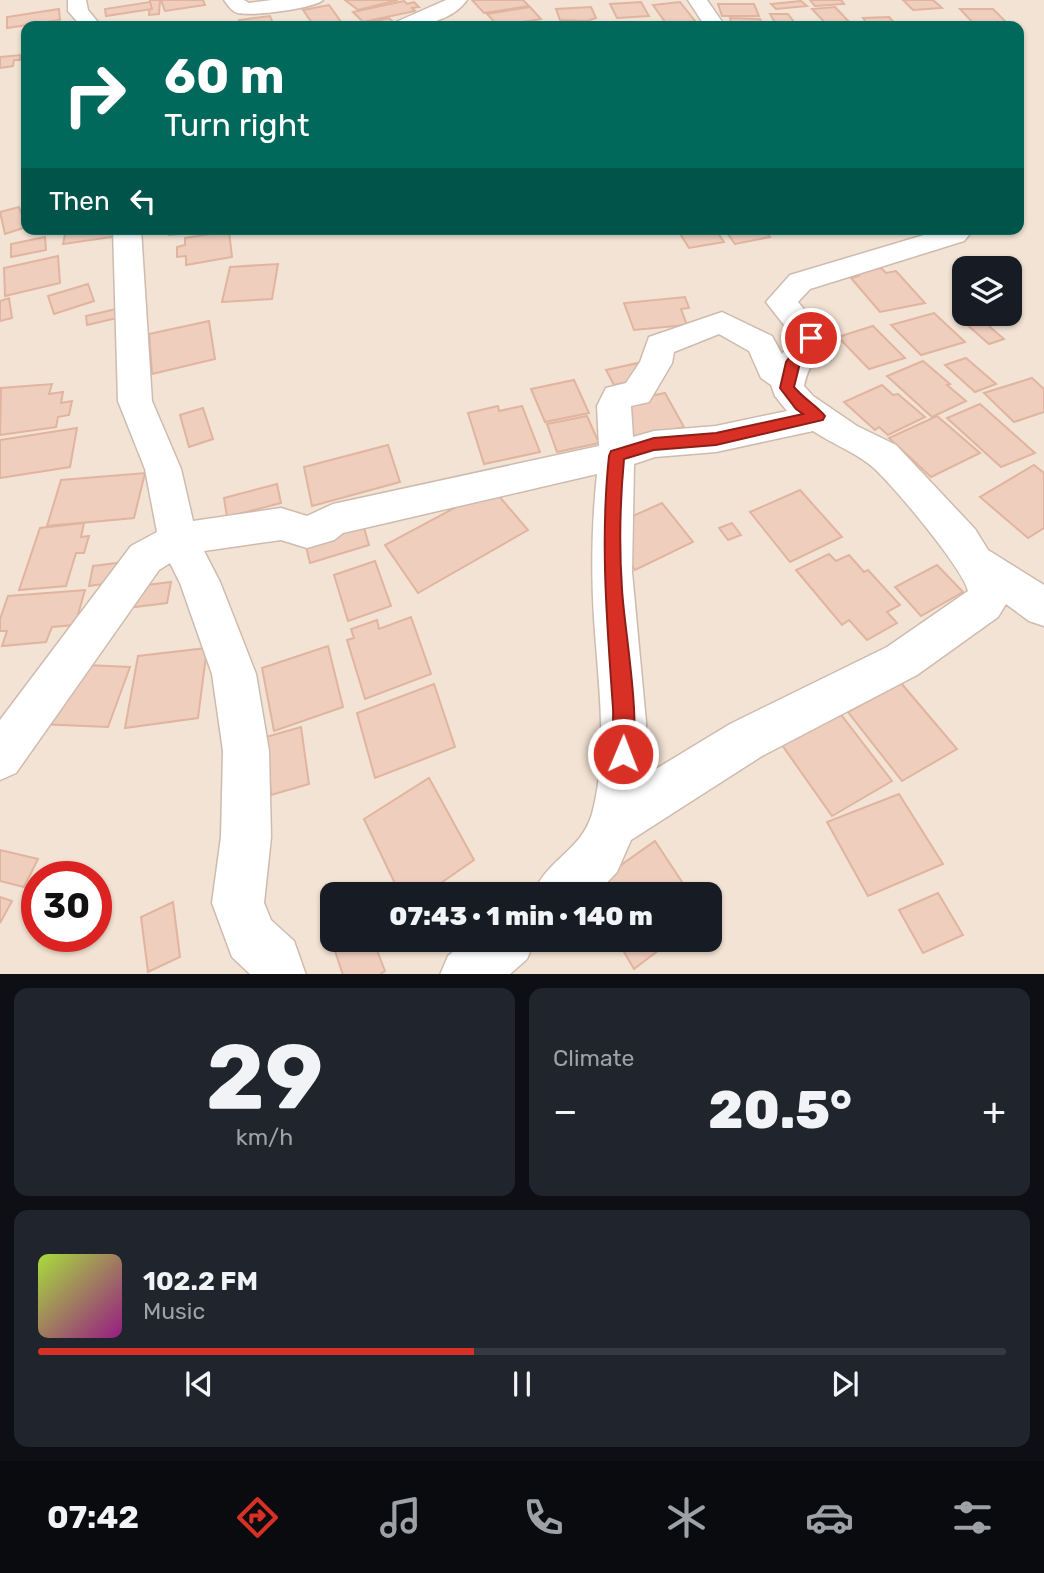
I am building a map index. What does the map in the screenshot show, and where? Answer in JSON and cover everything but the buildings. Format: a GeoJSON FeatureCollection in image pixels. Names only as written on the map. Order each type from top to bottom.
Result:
{"type":"FeatureCollection","features":[{"type":"Feature","properties":{"kind":"street"},"geometry":{"type":"LineString","coordinates":[[77,0],[78,10],[87,21]]}},
{"type":"Feature","properties":{"kind":"street"},"geometry":{"type":"LineString","coordinates":[[233,0],[241,8],[248,9],[313,0]]}},
{"type":"Feature","properties":{"kind":"street"},"geometry":{"type":"LineString","coordinates":[[416,21],[447,9],[457,0]]}},
{"type":"Feature","properties":{"kind":"street"},"geometry":{"type":"LineString","coordinates":[[696,0],[711,21]]}},
{"type":"Feature","properties":{"kind":"street"},"geometry":{"type":"LineString","coordinates":[[127,235],[135,401],[163,469],[178,539],[200,582],[234,674],[246,751],[246,837],[238,903],[251,938],[275,961],[279,974]]}},
{"type":"Feature","properties":{"kind":"street"},"geometry":{"type":"LineString","coordinates":[[613,823],[746,740],[902,661],[983,604],[989,596],[986,580],[978,563],[883,455],[801,405],[787,388],[793,362],[811,338],[781,302],[800,282],[954,235]]}},
{"type":"Feature","properties":{"kind":"street"},"geometry":{"type":"LineString","coordinates":[[571,882],[602,850],[620,806],[624,728],[613,589],[612,498],[617,456],[614,405],[618,397],[637,393],[656,363],[660,345],[722,322],[761,344],[770,367],[777,375],[789,379]]}},
{"type":"Feature","properties":{"kind":"street"},"geometry":{"type":"LineString","coordinates":[[0,757],[38,708],[132,573],[145,558],[178,539],[281,524],[307,532],[320,529],[333,520],[617,456],[654,444],[716,439],[818,416]]}},
{"type":"Feature","properties":{"kind":"street"},"geometry":{"type":"LineString","coordinates":[[978,563],[1044,608]]}},
{"type":"Feature","properties":{"kind":"street"},"geometry":{"type":"LineString","coordinates":[[468,974],[494,952]]}},
{"type":"Feature","properties":{"kind":"shaded area"},"geometry":{"type":"Polygon","coordinates":[[[0,0],[1044,0],[1044,974],[0,974],[0,0]]]}},
{"type":"Feature","properties":{"kind":"route"},"geometry":{"type":"LineString","coordinates":[[623,754],[624,728],[613,589],[612,498],[617,456],[654,444],[716,439],[818,416],[801,405],[787,388],[793,362],[811,338]]}}]}
